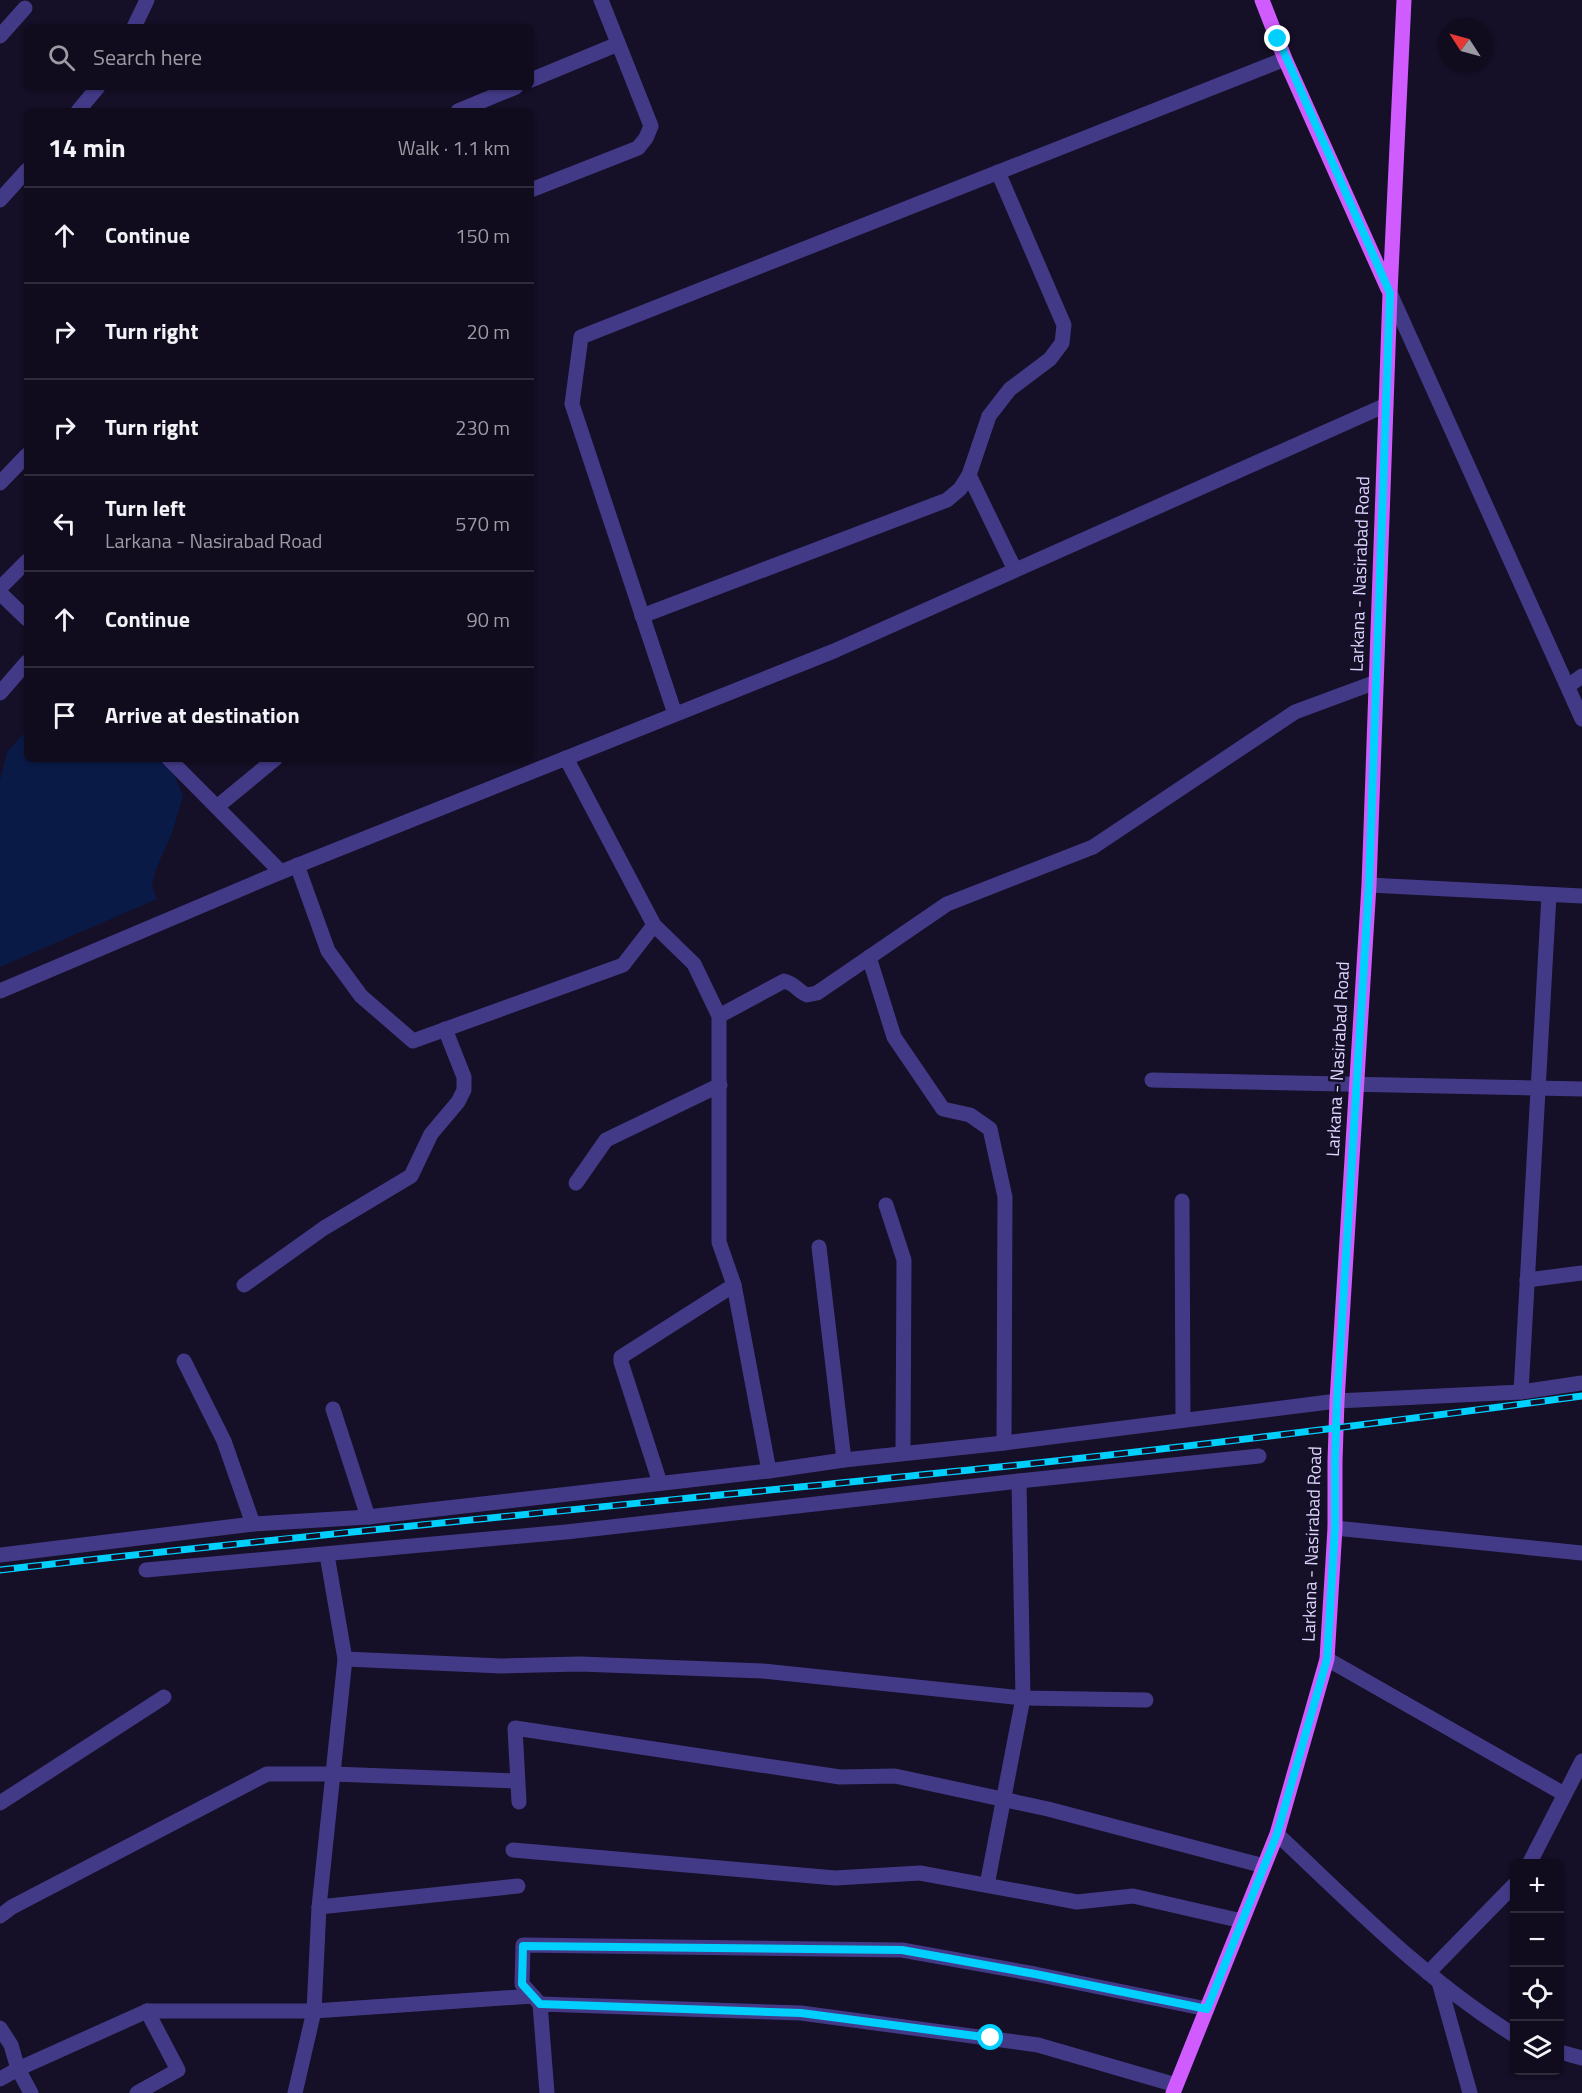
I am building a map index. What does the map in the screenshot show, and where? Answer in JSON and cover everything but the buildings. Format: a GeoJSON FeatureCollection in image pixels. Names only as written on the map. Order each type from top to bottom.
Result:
{"type":"FeatureCollection","features":[{"type":"Feature","properties":{"kind":"main road"},"geometry":{"type":"LineString","coordinates":[[1262,0],[1390,293]]}},
{"type":"Feature","properties":{"kind":"main road","name":"Larkana - Nasirabad Road"},"geometry":{"type":"LineString","coordinates":[[1174,2089],[1277,1834],[1327,1659],[1335,1528],[1337,1401],[1369,885],[1390,293],[1404,0]]}},
{"type":"Feature","properties":{"kind":"street"},"geometry":{"type":"LineString","coordinates":[[135,24],[147,0]]}},
{"type":"Feature","properties":{"kind":"street"},"geometry":{"type":"LineString","coordinates":[[534,189],[638,148],[646,138],[651,126],[601,0]]}},
{"type":"Feature","properties":{"kind":"street"},"geometry":{"type":"LineString","coordinates":[[0,36],[25,8]]}},
{"type":"Feature","properties":{"kind":"street"},"geometry":{"type":"LineString","coordinates":[[534,80],[618,44]]}},
{"type":"Feature","properties":{"kind":"street"},"geometry":{"type":"LineString","coordinates":[[675,714],[572,404],[581,337],[1286,59]]}},
{"type":"Feature","properties":{"kind":"street"},"geometry":{"type":"LineString","coordinates":[[80,108],[96,90]]}},
{"type":"Feature","properties":{"kind":"street"},"geometry":{"type":"LineString","coordinates":[[465,108],[509,90]]}},
{"type":"Feature","properties":{"kind":"street"},"geometry":{"type":"LineString","coordinates":[[642,616],[947,500],[960,489],[969,475],[989,416],[1010,389],[1050,359],[1062,343],[1064,325],[998,172]]}},
{"type":"Feature","properties":{"kind":"street"},"geometry":{"type":"LineString","coordinates":[[0,200],[24,173]]}},
{"type":"Feature","properties":{"kind":"street"},"geometry":{"type":"LineString","coordinates":[[1390,293],[1582,719]]}},
{"type":"Feature","properties":{"kind":"street"},"geometry":{"type":"LineString","coordinates":[[0,992],[297,865],[834,651],[1386,405]]}},
{"type":"Feature","properties":{"kind":"street"},"geometry":{"type":"LineString","coordinates":[[0,483],[24,458]]}},
{"type":"Feature","properties":{"kind":"street"},"geometry":{"type":"LineString","coordinates":[[969,475],[1015,570]]}},
{"type":"Feature","properties":{"kind":"street"},"geometry":{"type":"LineString","coordinates":[[24,564],[0,591],[24,616]]}},
{"type":"Feature","properties":{"kind":"street"},"geometry":{"type":"LineString","coordinates":[[0,693],[24,665]]}},
{"type":"Feature","properties":{"kind":"street"},"geometry":{"type":"LineString","coordinates":[[1568,686],[1582,676]]}},
{"type":"Feature","properties":{"kind":"street"},"geometry":{"type":"LineString","coordinates":[[719,1016],[784,981],[792,983],[800,992],[807,995],[817,993],[947,904],[1093,847],[1295,712],[1376,682]]}},
{"type":"Feature","properties":{"kind":"street"},"geometry":{"type":"LineString","coordinates":[[566,758],[654,925],[694,964],[719,1016],[719,1242],[734,1284],[769,1471]]}},
{"type":"Feature","properties":{"kind":"street"},"geometry":{"type":"LineString","coordinates":[[172,762],[281,872]]}},
{"type":"Feature","properties":{"kind":"street"},"geometry":{"type":"LineString","coordinates":[[218,806],[271,762]]}},
{"type":"Feature","properties":{"kind":"street"},"geometry":{"type":"LineString","coordinates":[[297,865],[328,951],[362,996],[413,1041],[623,965],[654,925]]}},
{"type":"Feature","properties":{"kind":"street"},"geometry":{"type":"LineString","coordinates":[[1369,885],[1582,896]]}},
{"type":"Feature","properties":{"kind":"street"},"geometry":{"type":"LineString","coordinates":[[1521,1392],[1549,896]]}},
{"type":"Feature","properties":{"kind":"street"},"geometry":{"type":"LineString","coordinates":[[869,957],[894,1037],[943,1108],[970,1115],[990,1129],[1005,1197],[1004,1443]]}},
{"type":"Feature","properties":{"kind":"street"},"geometry":{"type":"LineString","coordinates":[[244,1285],[324,1228],[411,1176],[431,1134],[458,1102],[464,1090],[464,1077],[445,1029]]}},
{"type":"Feature","properties":{"kind":"street"},"geometry":{"type":"LineString","coordinates":[[1152,1080],[1582,1089]]}},
{"type":"Feature","properties":{"kind":"street"},"geometry":{"type":"LineString","coordinates":[[576,1183],[606,1140],[720,1085]]}},
{"type":"Feature","properties":{"kind":"street"},"geometry":{"type":"LineString","coordinates":[[1182,1201],[1183,1420]]}},
{"type":"Feature","properties":{"kind":"street"},"geometry":{"type":"LineString","coordinates":[[886,1205],[904,1260],[903,1454]]}},
{"type":"Feature","properties":{"kind":"street"},"geometry":{"type":"LineString","coordinates":[[819,1247],[844,1460]]}},
{"type":"Feature","properties":{"kind":"street"},"geometry":{"type":"LineString","coordinates":[[1527,1280],[1582,1273]]}},
{"type":"Feature","properties":{"kind":"street"},"geometry":{"type":"LineString","coordinates":[[660,1483],[621,1357],[734,1284]]}},
{"type":"Feature","properties":{"kind":"street"},"geometry":{"type":"LineString","coordinates":[[184,1361],[224,1440],[253,1524]]}},
{"type":"Feature","properties":{"kind":"street"},"geometry":{"type":"LineString","coordinates":[[0,1555],[253,1524],[368,1517],[769,1471],[1337,1401],[1521,1392],[1582,1383]]}},
{"type":"Feature","properties":{"kind":"street"},"geometry":{"type":"LineString","coordinates":[[333,1409],[368,1517]]}},
{"type":"Feature","properties":{"kind":"street"},"geometry":{"type":"LineString","coordinates":[[146,1570],[566,1532],[1259,1456]]}},
{"type":"Feature","properties":{"kind":"street"},"geometry":{"type":"LineString","coordinates":[[987,1885],[1023,1698],[1019,1481]]}},
{"type":"Feature","properties":{"kind":"street"},"geometry":{"type":"LineString","coordinates":[[1335,1528],[1582,1553]]}},
{"type":"Feature","properties":{"kind":"street"},"geometry":{"type":"LineString","coordinates":[[296,2093],[314,2012],[319,1907],[345,1659],[327,1555]]}},
{"type":"Feature","properties":{"kind":"street"},"geometry":{"type":"LineString","coordinates":[[345,1659],[501,1666],[580,1664],[763,1671],[1023,1698],[1146,1700]]}},
{"type":"Feature","properties":{"kind":"street"},"geometry":{"type":"LineString","coordinates":[[1327,1659],[1564,1794]]}},
{"type":"Feature","properties":{"kind":"street"},"geometry":{"type":"LineString","coordinates":[[0,1803],[164,1697]]}},
{"type":"Feature","properties":{"kind":"street"},"geometry":{"type":"LineString","coordinates":[[519,1802],[515,1728],[840,1778],[895,1776],[1048,1809],[1264,1866]]}},
{"type":"Feature","properties":{"kind":"street"},"geometry":{"type":"LineString","coordinates":[[1531,1859],[1582,1761]]}},
{"type":"Feature","properties":{"kind":"street"},"geometry":{"type":"LineString","coordinates":[[0,1917],[12,1907],[267,1774],[333,1774],[517,1781]]}},
{"type":"Feature","properties":{"kind":"street"},"geometry":{"type":"LineString","coordinates":[[1277,1834],[1408,1957],[1474,2010],[1510,2032]]}},
{"type":"Feature","properties":{"kind":"street"},"geometry":{"type":"LineString","coordinates":[[513,1850],[835,1878],[920,1873],[1077,1902],[1133,1896],[1242,1921]]}},
{"type":"Feature","properties":{"kind":"street"},"geometry":{"type":"LineString","coordinates":[[319,1907],[518,1886]]}},
{"type":"Feature","properties":{"kind":"street"},"geometry":{"type":"LineString","coordinates":[[1433,1977],[1510,1891]]}},
{"type":"Feature","properties":{"kind":"street"},"geometry":{"type":"LineString","coordinates":[[547,2093],[536,2000],[522,1984],[523,1946],[902,1950],[1207,2009]]}},
{"type":"Feature","properties":{"kind":"street"},"geometry":{"type":"LineString","coordinates":[[1433,1977],[1470,2093]]}},
{"type":"Feature","properties":{"kind":"street"},"geometry":{"type":"LineString","coordinates":[[0,2079],[147,2011],[314,2012],[536,2000],[813,2014],[1038,2045],[1174,2089]]}},
{"type":"Feature","properties":{"kind":"street"},"geometry":{"type":"LineString","coordinates":[[137,2093],[178,2070],[147,2011]]}},
{"type":"Feature","properties":{"kind":"street"},"geometry":{"type":"LineString","coordinates":[[0,2028],[5,2047],[31,2093]]}},
{"type":"Feature","properties":{"kind":"street"},"geometry":{"type":"LineString","coordinates":[[1564,2053],[1582,2058]]}},
{"type":"Feature","properties":{"kind":"water"},"geometry":{"type":"Polygon","coordinates":[[[24,733],[24,762],[162,762],[173,772],[183,796],[172,833],[156,869],[152,886],[157,899],[0,967],[0,780],[7,752],[24,733]]]}},
{"type":"Feature","properties":{"kind":"railway"},"geometry":{"type":"LineString","coordinates":[[0,1570],[1089,1457],[1582,1396]]}},
{"type":"Feature","properties":{"kind":"route"},"geometry":{"type":"LineString","coordinates":[[991,2038],[801,2013],[540,2004],[522,1984],[523,1946],[902,1950],[1207,2009],[1277,1834],[1327,1659],[1335,1528],[1337,1401],[1369,885],[1390,293],[1278,39]]}}]}
